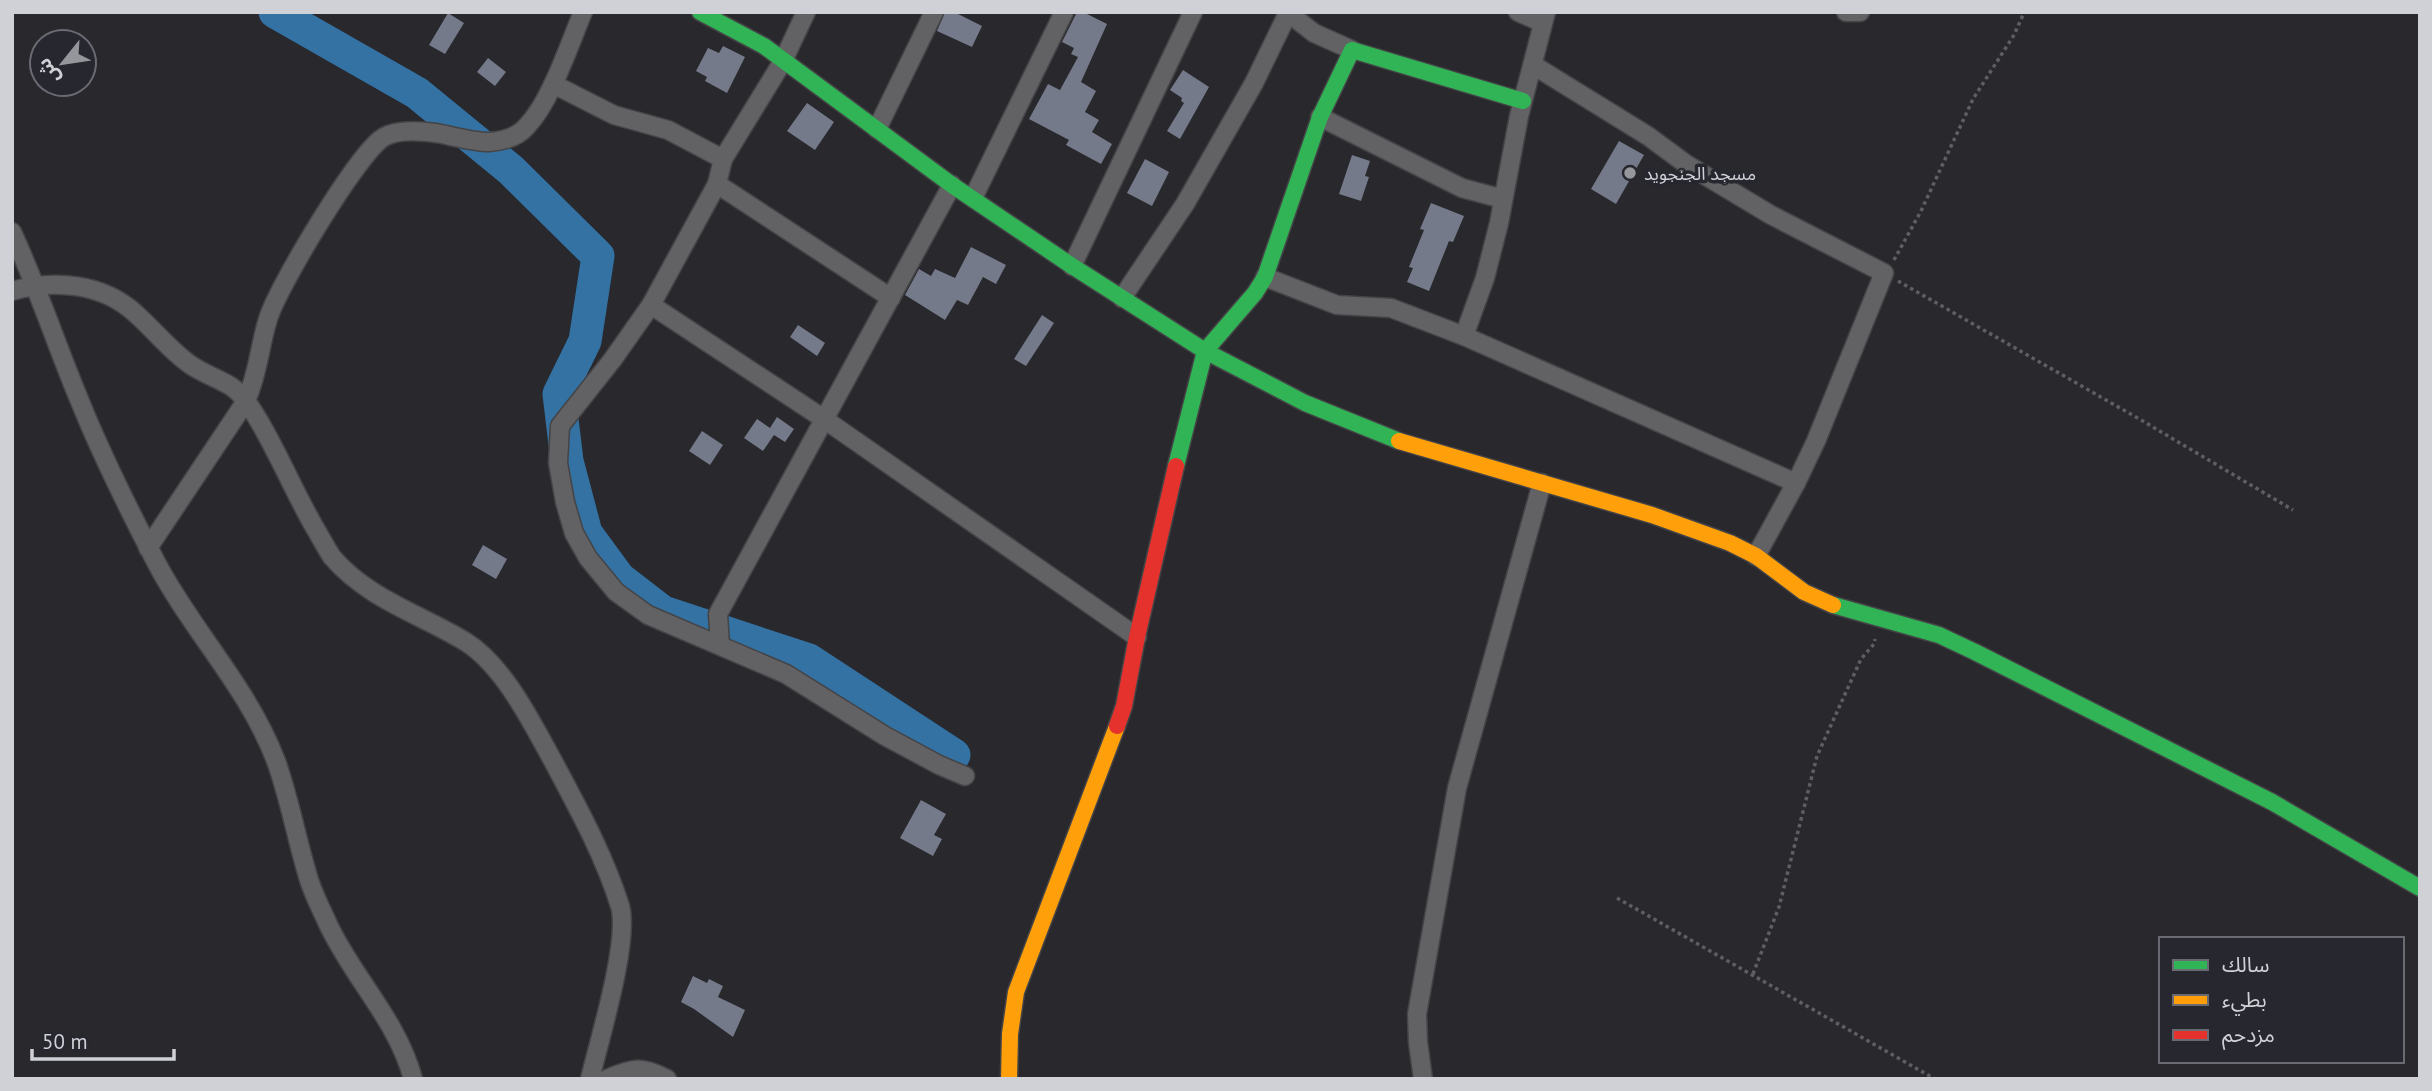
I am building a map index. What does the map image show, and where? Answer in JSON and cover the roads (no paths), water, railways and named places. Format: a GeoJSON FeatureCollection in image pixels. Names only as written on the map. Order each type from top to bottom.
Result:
{"type":"FeatureCollection","features":[{"type":"Feature","properties":{"kind":"street"},"geometry":{"type":"LineString","coordinates":[[148,548],[246,401],[256,378],[267,321],[278,292],[347,179],[376,144],[384,137],[397,132],[430,133],[487,142],[509,138],[528,126],[553,84],[583,12]]}},
{"type":"Feature","properties":{"kind":"street"},"geometry":{"type":"LineString","coordinates":[[700,12],[744,34],[952,185],[1072,266],[1205,351],[1305,403],[1402,442],[1652,515],[1730,543],[1756,556],[1804,592],[1845,610],[1939,635],[1975,652],[2272,802],[2420,888]]}},
{"type":"Feature","properties":{"kind":"street"},"geometry":{"type":"LineString","coordinates":[[806,12],[783,61],[723,159],[717,184],[652,305],[560,426],[558,463],[565,502],[574,533],[589,558],[616,592],[648,615],[786,674],[885,736],[965,776]]}},
{"type":"Feature","properties":{"kind":"street"},"geometry":{"type":"LineString","coordinates":[[877,129],[934,12]]}},
{"type":"Feature","properties":{"kind":"street"},"geometry":{"type":"LineString","coordinates":[[973,198],[1064,12]]}},
{"type":"Feature","properties":{"kind":"street"},"geometry":{"type":"LineString","coordinates":[[1072,266],[1193,12]]}},
{"type":"Feature","properties":{"kind":"street"},"geometry":{"type":"LineString","coordinates":[[1464,336],[1482,291],[1523,102],[1545,18],[1518,12]]}},
{"type":"Feature","properties":{"kind":"street"},"geometry":{"type":"LineString","coordinates":[[1846,12],[1860,12]]}},
{"type":"Feature","properties":{"kind":"street"},"geometry":{"type":"LineString","coordinates":[[1122,298],[1185,204],[1254,83],[1287,13],[1314,33],[1352,50],[1523,102]]}},
{"type":"Feature","properties":{"kind":"street"},"geometry":{"type":"LineString","coordinates":[[1009,1079],[1010,1034],[1016,992],[1124,706],[1167,500],[1205,351],[1255,293],[1265,277],[1320,117],[1352,50]]}},
{"type":"Feature","properties":{"kind":"street"},"geometry":{"type":"LineString","coordinates":[[1533,65],[1648,136],[1686,164],[1771,215],[1884,273],[1816,441],[1756,556]]}},
{"type":"Feature","properties":{"kind":"street"},"geometry":{"type":"LineString","coordinates":[[553,84],[614,115],[668,130],[723,159]]}},
{"type":"Feature","properties":{"kind":"street"},"geometry":{"type":"LineString","coordinates":[[1320,117],[1462,188],[1503,199]]}},
{"type":"Feature","properties":{"kind":"street"},"geometry":{"type":"LineString","coordinates":[[717,184],[891,298]]}},
{"type":"Feature","properties":{"kind":"street"},"geometry":{"type":"LineString","coordinates":[[720,645],[718,614],[952,185]]}},
{"type":"Feature","properties":{"kind":"street"},"geometry":{"type":"LineString","coordinates":[[12,232],[36,284],[82,407],[148,548],[170,589],[226,668],[254,715],[275,761],[308,877],[328,924],[347,961],[387,1017],[407,1054],[413,1079]]}},
{"type":"Feature","properties":{"kind":"street"},"geometry":{"type":"LineString","coordinates":[[1265,277],[1338,305],[1391,308],[1464,336],[1796,483]]}},
{"type":"Feature","properties":{"kind":"street"},"geometry":{"type":"LineString","coordinates":[[12,290],[36,284],[69,284],[114,298],[134,312],[178,356],[195,369],[233,387],[257,418],[296,495],[332,556],[357,581],[389,603],[468,643],[499,673],[524,708],[580,811],[604,861],[621,910],[619,958],[590,1079]]}},
{"type":"Feature","properties":{"kind":"street"},"geometry":{"type":"LineString","coordinates":[[652,305],[824,419],[1137,636]]}},
{"type":"Feature","properties":{"kind":"street"},"geometry":{"type":"LineString","coordinates":[[1423,1079],[1417,1014],[1457,789],[1542,484]]}},
{"type":"Feature","properties":{"kind":"street"},"geometry":{"type":"LineString","coordinates":[[607,1079],[634,1068],[649,1070],[667,1079]]}},
{"type":"Feature","properties":{"kind":"waterway"},"geometry":{"type":"LineString","coordinates":[[275,12],[417,93],[511,170],[598,256],[585,341],[559,394],[567,461],[586,533],[619,578],[663,612],[809,660],[954,755]]}},
{"type":"Feature","properties":{"kind":"place","name":"مسجد الجنجويد"},"geometry":{"type":"Point","coordinates":[1630,173]}}]}
